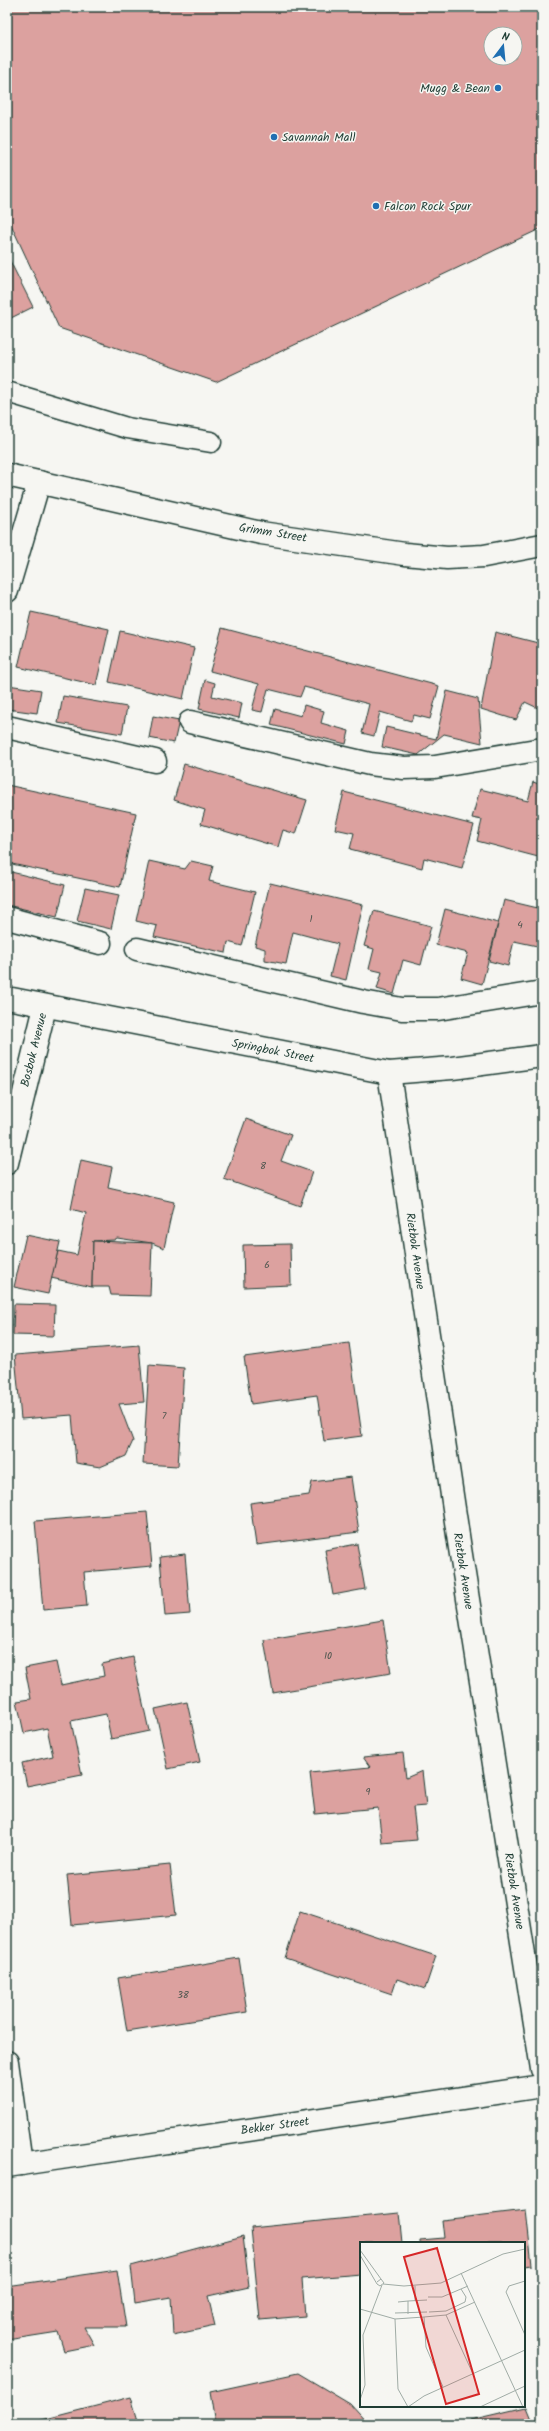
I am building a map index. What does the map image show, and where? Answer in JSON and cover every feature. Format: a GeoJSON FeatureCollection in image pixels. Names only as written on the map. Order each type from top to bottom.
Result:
{"type":"FeatureCollection","features":[{"type":"Feature","properties":{"kind":"street","name":"Grimm Street"},"geometry":{"type":"LineString","coordinates":[[7,475],[261,533],[405,554],[448,558],[484,556],[542,545]]}},
{"type":"Feature","properties":{"kind":"street"},"geometry":{"type":"LineString","coordinates":[[7,591],[39,482]]}},
{"type":"Feature","properties":{"kind":"street"},"geometry":{"type":"LineString","coordinates":[[190,722],[370,764],[404,768],[435,767],[542,749]]}},
{"type":"Feature","properties":{"kind":"street"},"geometry":{"type":"LineString","coordinates":[[7,727],[154,761]]}},
{"type":"Feature","properties":{"kind":"street"},"geometry":{"type":"LineString","coordinates":[[7,918],[100,943]]}},
{"type":"Feature","properties":{"kind":"street"},"geometry":{"type":"LineString","coordinates":[[138,949],[363,1002],[402,1009],[438,1009],[542,992]]}},
{"type":"Feature","properties":{"kind":"street","name":"Springbok Street"},"geometry":{"type":"LineString","coordinates":[[7,998],[44,1007],[389,1073],[452,1068],[542,1056]]}},
{"type":"Feature","properties":{"kind":"street","name":"Bosbok Avenue"},"geometry":{"type":"LineString","coordinates":[[7,1163],[44,1007]]}},
{"type":"Feature","properties":{"kind":"street","name":"Rietbok Avenue"},"geometry":{"type":"LineString","coordinates":[[389,1073],[459,1542],[542,2069]]}},
{"type":"Feature","properties":{"kind":"street"},"geometry":{"type":"LineString","coordinates":[[7,2062],[14,2165]]}},
{"type":"Feature","properties":{"kind":"street","name":"Bekker Street"},"geometry":{"type":"LineString","coordinates":[[14,2165],[542,2086]]}},
{"type":"Feature","properties":{"kind":"lane"},"geometry":{"type":"LineString","coordinates":[[7,392],[127,428],[211,442]]}},
{"type":"Feature","properties":{"kind":"building","name":"Savannah Mall"},"geometry":{"type":"Polygon","coordinates":[[[7,7],[542,7],[542,228],[216,382],[59,328],[7,216],[7,7]]]}},
{"type":"Feature","properties":{"kind":"building"},"geometry":{"type":"Polygon","coordinates":[[[7,255],[33,307],[7,320],[7,255]]]}},
{"type":"Feature","properties":{"kind":"building"},"geometry":{"type":"Polygon","coordinates":[[[31,612],[109,629],[96,685],[18,667],[31,612]]]}},
{"type":"Feature","properties":{"kind":"building"},"geometry":{"type":"Polygon","coordinates":[[[222,628],[439,686],[430,719],[414,715],[411,721],[380,712],[374,736],[362,733],[369,704],[304,687],[300,697],[268,689],[262,712],[252,710],[259,684],[210,671],[222,628]]]}},
{"type":"Feature","properties":{"kind":"building"},"geometry":{"type":"Polygon","coordinates":[[[120,631],[194,648],[183,699],[109,682],[120,631]]]}},
{"type":"Feature","properties":{"kind":"building"},"geometry":{"type":"Polygon","coordinates":[[[495,632],[542,644],[542,710],[525,702],[516,720],[481,709],[495,632]]]}},
{"type":"Feature","properties":{"kind":"building"},"geometry":{"type":"Polygon","coordinates":[[[205,680],[215,683],[212,696],[242,703],[239,718],[199,709],[205,680]]]}},
{"type":"Feature","properties":{"kind":"building"},"geometry":{"type":"Polygon","coordinates":[[[8,685],[41,690],[37,713],[7,709],[8,685]]]}},
{"type":"Feature","properties":{"kind":"building"},"geometry":{"type":"Polygon","coordinates":[[[447,691],[478,699],[482,743],[444,734],[418,755],[382,747],[386,727],[436,739],[447,691]]]}},
{"type":"Feature","properties":{"kind":"building"},"geometry":{"type":"Polygon","coordinates":[[[63,696],[127,707],[122,734],[58,723],[63,696]]]}},
{"type":"Feature","properties":{"kind":"building"},"geometry":{"type":"Polygon","coordinates":[[[304,705],[324,711],[321,723],[349,731],[346,744],[271,725],[275,709],[301,716],[304,705]]]}},
{"type":"Feature","properties":{"kind":"building"},"geometry":{"type":"Polygon","coordinates":[[[153,716],[179,721],[174,743],[149,738],[153,716]]]}},
{"type":"Feature","properties":{"kind":"building"},"geometry":{"type":"Polygon","coordinates":[[[184,764],[307,800],[296,834],[283,830],[278,847],[201,824],[205,810],[174,800],[184,764]]]}},
{"type":"Feature","properties":{"kind":"building"},"geometry":{"type":"Polygon","coordinates":[[[533,782],[542,785],[542,858],[477,841],[482,820],[472,818],[480,789],[528,801],[533,782]]]}},
{"type":"Feature","properties":{"kind":"building"},"geometry":{"type":"Polygon","coordinates":[[[7,785],[136,813],[120,887],[7,863],[7,785]]]}},
{"type":"Feature","properties":{"kind":"building"},"geometry":{"type":"Polygon","coordinates":[[[344,792],[474,825],[462,868],[424,858],[422,868],[350,849],[354,833],[335,829],[344,792]]]}},
{"type":"Feature","properties":{"kind":"building"},"geometry":{"type":"Polygon","coordinates":[[[149,861],[185,869],[191,861],[213,866],[209,881],[255,892],[242,946],[228,942],[226,953],[154,937],[157,926],[136,921],[149,861]]]}},
{"type":"Feature","properties":{"kind":"building"},"geometry":{"type":"Polygon","coordinates":[[[7,871],[65,885],[57,917],[7,905],[7,871]]]}},
{"type":"Feature","properties":{"kind":"building"},"geometry":{"type":"Polygon","coordinates":[[[270,883],[363,905],[346,980],[330,976],[338,944],[293,932],[286,964],[265,960],[265,949],[255,946],[270,883]]]}},
{"type":"Feature","properties":{"kind":"building"},"geometry":{"type":"Polygon","coordinates":[[[85,888],[119,895],[111,929],[77,921],[85,888]]]}},
{"type":"Feature","properties":{"kind":"building"},"geometry":{"type":"Polygon","coordinates":[[[504,900],[542,909],[542,947],[514,941],[508,966],[489,961],[504,900]]]}},
{"type":"Feature","properties":{"kind":"building"},"geometry":{"type":"Polygon","coordinates":[[[445,909],[498,923],[482,984],[461,978],[468,953],[436,945],[445,909]]]}},
{"type":"Feature","properties":{"kind":"building"},"geometry":{"type":"Polygon","coordinates":[[[374,911],[431,926],[421,965],[403,960],[394,994],[377,989],[382,972],[369,969],[374,949],[364,946],[374,911]]]}},
{"type":"Feature","properties":{"kind":"building"},"geometry":{"type":"Polygon","coordinates":[[[246,1119],[291,1135],[281,1161],[312,1172],[300,1206],[224,1179],[246,1119]]]}},
{"type":"Feature","properties":{"kind":"building"},"geometry":{"type":"Polygon","coordinates":[[[81,1160],[112,1167],[108,1187],[174,1202],[164,1248],[152,1243],[117,1238],[114,1240],[93,1241],[92,1287],[51,1278],[58,1251],[77,1255],[86,1213],[71,1209],[81,1160]]]}},
{"type":"Feature","properties":{"kind":"building"},"geometry":{"type":"Polygon","coordinates":[[[26,1235],[60,1242],[48,1294],[14,1287],[26,1235]]]}},
{"type":"Feature","properties":{"kind":"building"},"geometry":{"type":"Polygon","coordinates":[[[93,1241],[152,1243],[150,1296],[111,1295],[109,1287],[92,1287],[93,1241]]]}},
{"type":"Feature","properties":{"kind":"building"},"geometry":{"type":"Polygon","coordinates":[[[290,1244],[291,1285],[244,1287],[243,1245],[290,1244]]]}},
{"type":"Feature","properties":{"kind":"building"},"geometry":{"type":"Polygon","coordinates":[[[14,1304],[55,1305],[54,1336],[13,1335],[14,1304]]]}},
{"type":"Feature","properties":{"kind":"building"},"geometry":{"type":"Polygon","coordinates":[[[349,1343],[362,1436],[324,1441],[317,1395],[251,1404],[244,1357],[349,1343]]]}},
{"type":"Feature","properties":{"kind":"building"},"geometry":{"type":"Polygon","coordinates":[[[139,1345],[144,1402],[119,1404],[133,1441],[126,1456],[100,1467],[76,1463],[72,1415],[21,1419],[15,1355],[139,1345]]]}},
{"type":"Feature","properties":{"kind":"building"},"geometry":{"type":"Polygon","coordinates":[[[149,1365],[184,1368],[178,1466],[143,1464],[149,1365]]]}},
{"type":"Feature","properties":{"kind":"building"},"geometry":{"type":"Polygon","coordinates":[[[351,1477],[359,1532],[256,1545],[250,1503],[309,1495],[312,1482],[351,1477]]]}},
{"type":"Feature","properties":{"kind":"building"},"geometry":{"type":"Polygon","coordinates":[[[147,1512],[152,1566],[84,1572],[87,1606],[43,1610],[35,1521],[147,1512]]]}},
{"type":"Feature","properties":{"kind":"building"},"geometry":{"type":"Polygon","coordinates":[[[357,1544],[365,1589],[333,1595],[325,1550],[357,1544]]]}},
{"type":"Feature","properties":{"kind":"building"},"geometry":{"type":"Polygon","coordinates":[[[185,1554],[190,1614],[165,1616],[160,1557],[185,1554]]]}},
{"type":"Feature","properties":{"kind":"building"},"geometry":{"type":"Polygon","coordinates":[[[383,1620],[391,1673],[273,1693],[264,1640],[383,1620]]]}},
{"type":"Feature","properties":{"kind":"building"},"geometry":{"type":"Polygon","coordinates":[[[133,1657],[149,1731],[111,1739],[106,1714],[71,1721],[82,1775],[27,1786],[22,1763],[53,1756],[47,1728],[24,1733],[17,1701],[31,1699],[25,1668],[56,1662],[61,1685],[104,1676],[102,1664],[133,1657]]]}},
{"type":"Feature","properties":{"kind":"building"},"geometry":{"type":"Polygon","coordinates":[[[187,1702],[200,1762],[168,1769],[155,1709],[187,1702]]]}},
{"type":"Feature","properties":{"kind":"building"},"geometry":{"type":"Polygon","coordinates":[[[403,1753],[406,1778],[422,1771],[426,1806],[413,1807],[417,1840],[382,1843],[378,1808],[315,1814],[310,1773],[370,1767],[363,1757],[403,1753]]]}},
{"type":"Feature","properties":{"kind":"building"},"geometry":{"type":"Polygon","coordinates":[[[170,1865],[176,1915],[72,1925],[67,1875],[170,1865]]]}},
{"type":"Feature","properties":{"kind":"building"},"geometry":{"type":"Polygon","coordinates":[[[300,1911],[436,1956],[425,1989],[397,1979],[392,1994],[285,1958],[300,1911]]]}},
{"type":"Feature","properties":{"kind":"building"},"geometry":{"type":"Polygon","coordinates":[[[239,1958],[247,2012],[127,2031],[118,1978],[239,1958]]]}},
{"type":"Feature","properties":{"kind":"building"},"geometry":{"type":"Polygon","coordinates":[[[526,2210],[532,2265],[525,2266],[525,2242],[420,2242],[420,2240],[444,2238],[442,2220],[526,2210]]]}},
{"type":"Feature","properties":{"kind":"building"},"geometry":{"type":"Polygon","coordinates":[[[399,2213],[402,2242],[360,2242],[360,2274],[302,2279],[305,2316],[260,2320],[251,2228],[399,2213]]]}},
{"type":"Feature","properties":{"kind":"building"},"geometry":{"type":"Polygon","coordinates":[[[243,2236],[249,2287],[208,2296],[215,2326],[173,2335],[171,2297],[135,2303],[131,2266],[243,2236]]]}},
{"type":"Feature","properties":{"kind":"building"},"geometry":{"type":"Polygon","coordinates":[[[117,2270],[126,2327],[84,2327],[94,2345],[64,2351],[58,2332],[7,2340],[7,2286],[117,2270]]]}},
{"type":"Feature","properties":{"kind":"building"},"geometry":{"type":"Polygon","coordinates":[[[298,2373],[350,2404],[368,2424],[215,2424],[210,2392],[298,2373]]]}},
{"type":"Feature","properties":{"kind":"building"},"geometry":{"type":"Polygon","coordinates":[[[131,2397],[139,2424],[34,2424],[34,2422],[131,2397]]]}},
{"type":"Feature","properties":{"kind":"building"},"geometry":{"type":"Polygon","coordinates":[[[526,2407],[533,2424],[471,2424],[470,2420],[526,2407]]]}},
{"type":"Feature","properties":{"kind":"place","name":"Mugg & Bean"},"geometry":{"type":"Point","coordinates":[498,88]}},
{"type":"Feature","properties":{"kind":"place","name":"Savannah Mall"},"geometry":{"type":"Point","coordinates":[274,137]}},
{"type":"Feature","properties":{"kind":"place","name":"Falcon Rock Spur"},"geometry":{"type":"Point","coordinates":[376,206]}}]}
